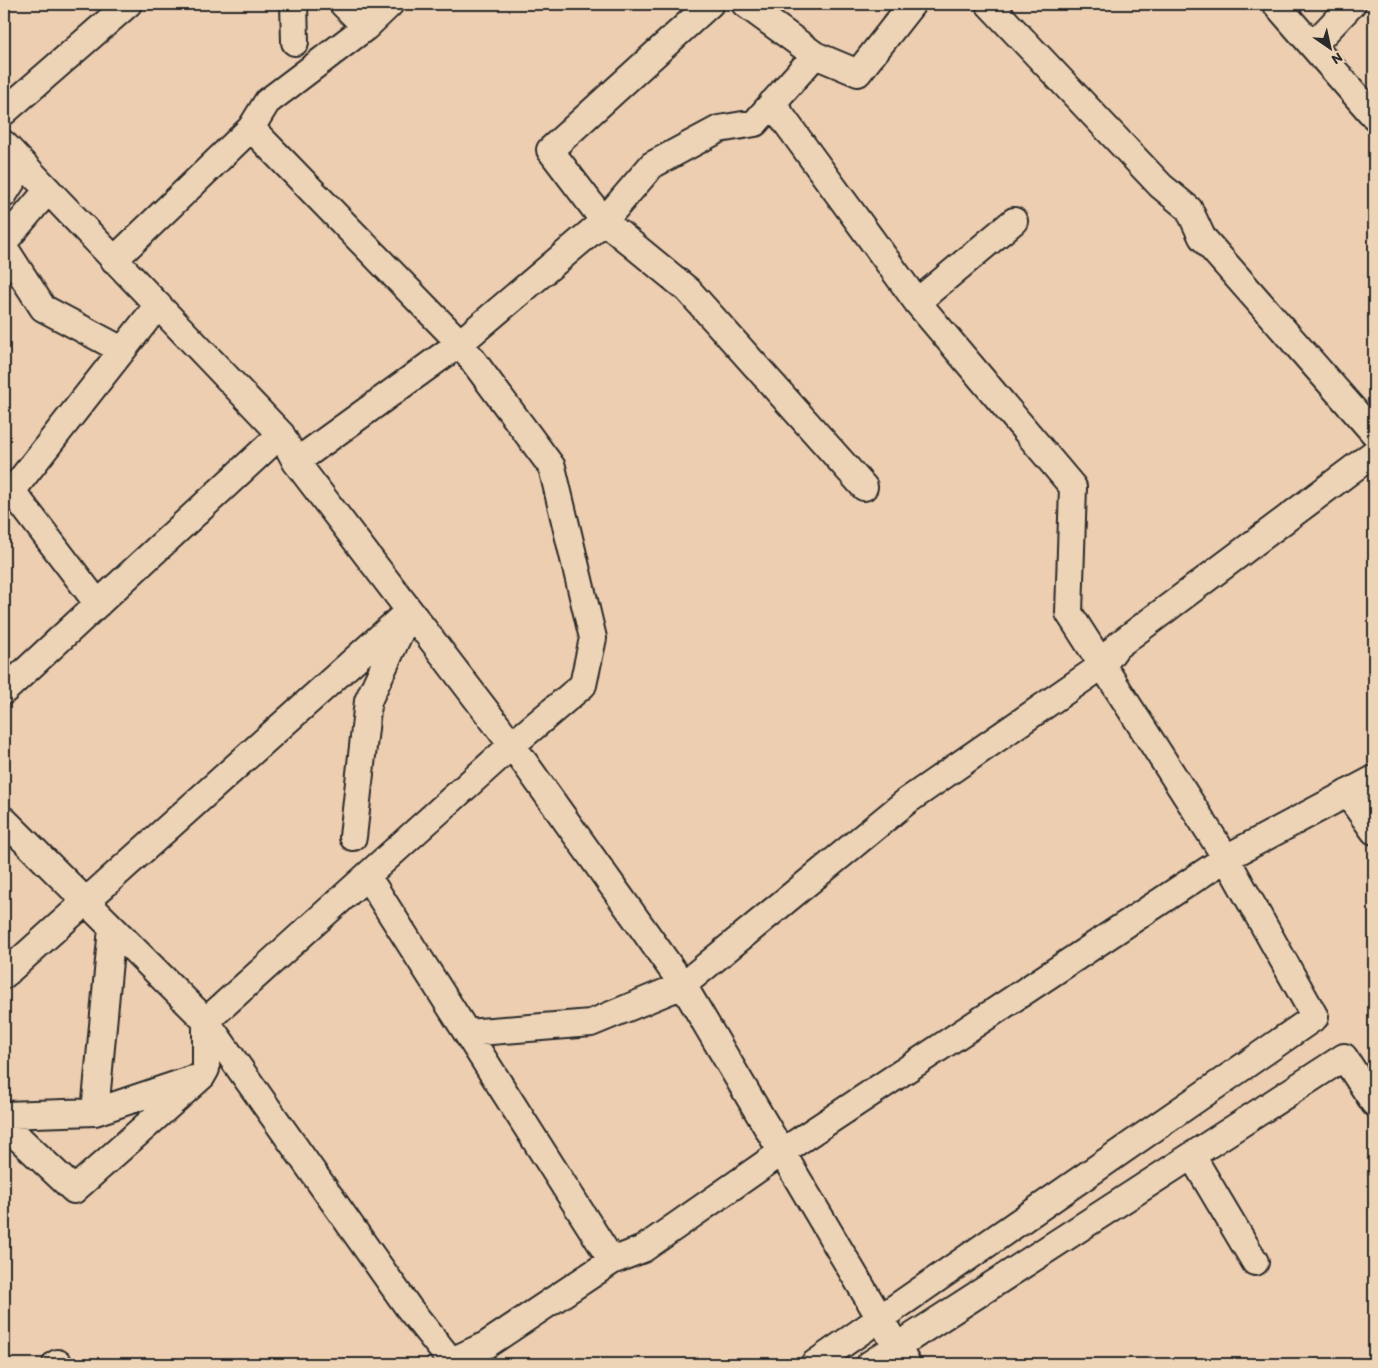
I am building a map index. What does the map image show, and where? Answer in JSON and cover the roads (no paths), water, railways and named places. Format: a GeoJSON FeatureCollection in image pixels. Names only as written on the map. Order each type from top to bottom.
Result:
{"type":"FeatureCollection","features":[{"type":"Feature","properties":{"kind":"street"},"geometry":{"type":"LineString","coordinates":[[4,112],[128,4]]}},
{"type":"Feature","properties":{"kind":"street"},"geometry":{"type":"LineString","coordinates":[[294,4],[295,42]]}},
{"type":"Feature","properties":{"kind":"street"},"geometry":{"type":"LineString","coordinates":[[344,4],[366,27]]}},
{"type":"Feature","properties":{"kind":"street"},"geometry":{"type":"LineString","coordinates":[[114,260],[251,128],[267,102],[366,27],[390,4]]}},
{"type":"Feature","properties":{"kind":"street"},"geometry":{"type":"LineString","coordinates":[[710,4],[550,150],[604,221],[688,290],[864,487]]}},
{"type":"Feature","properties":{"kind":"street"},"geometry":{"type":"LineString","coordinates":[[745,4],[815,55],[858,73],[912,4]]}},
{"type":"Feature","properties":{"kind":"street"},"geometry":{"type":"LineString","coordinates":[[989,4],[1161,186],[1189,209],[1202,237],[1374,433]]}},
{"type":"Feature","properties":{"kind":"street"},"geometry":{"type":"LineString","coordinates":[[1276,4],[1374,116]]}},
{"type":"Feature","properties":{"kind":"street"},"geometry":{"type":"LineString","coordinates":[[1313,45],[1352,4]]}},
{"type":"Feature","properties":{"kind":"street"},"geometry":{"type":"LineString","coordinates":[[296,462],[460,343],[604,221],[652,165],[719,129],[755,122],[815,55]]}},
{"type":"Feature","properties":{"kind":"street"},"geometry":{"type":"LineString","coordinates":[[772,103],[917,302],[1073,487],[1068,613],[1226,858],[1315,1017],[814,1364]]}},
{"type":"Feature","properties":{"kind":"street"},"geometry":{"type":"LineString","coordinates":[[4,1124],[74,1190],[202,1076],[206,1069],[206,1021],[512,745],[583,685],[593,638],[552,467],[460,343],[251,128]]}},
{"type":"Feature","properties":{"kind":"street"},"geometry":{"type":"LineString","coordinates":[[4,144],[281,434],[296,462],[512,745],[683,985],[902,1356]]}},
{"type":"Feature","properties":{"kind":"street"},"geometry":{"type":"LineString","coordinates":[[4,194],[23,164]]}},
{"type":"Feature","properties":{"kind":"street"},"geometry":{"type":"LineString","coordinates":[[4,242],[48,190]]}},
{"type":"Feature","properties":{"kind":"street"},"geometry":{"type":"LineString","coordinates":[[917,302],[1014,220]]}},
{"type":"Feature","properties":{"kind":"street"},"geometry":{"type":"LineString","coordinates":[[4,247],[43,308],[122,350]]}},
{"type":"Feature","properties":{"kind":"street"},"geometry":{"type":"LineString","coordinates":[[98,604],[8,494],[158,305]]}},
{"type":"Feature","properties":{"kind":"street"},"geometry":{"type":"LineString","coordinates":[[4,691],[281,434]]}},
{"type":"Feature","properties":{"kind":"street"},"geometry":{"type":"LineString","coordinates":[[467,1033],[591,1023],[683,985],[907,800],[1103,666],[1117,646],[1374,453]]}},
{"type":"Feature","properties":{"kind":"street"},"geometry":{"type":"LineString","coordinates":[[353,837],[368,701],[409,611]]}},
{"type":"Feature","properties":{"kind":"street"},"geometry":{"type":"LineString","coordinates":[[4,975],[409,611]]}},
{"type":"Feature","properties":{"kind":"street"},"geometry":{"type":"LineString","coordinates":[[4,820],[206,1021],[408,1307],[447,1356],[458,1358],[486,1345],[612,1261],[643,1248],[782,1152],[1226,858],[1374,779]]}},
{"type":"Feature","properties":{"kind":"street"},"geometry":{"type":"LineString","coordinates":[[1347,793],[1374,831]]}},
{"type":"Feature","properties":{"kind":"street"},"geometry":{"type":"LineString","coordinates":[[367,876],[612,1261]]}},
{"type":"Feature","properties":{"kind":"street"},"geometry":{"type":"LineString","coordinates":[[95,1112],[112,928]]}},
{"type":"Feature","properties":{"kind":"street"},"geometry":{"type":"LineString","coordinates":[[870,1364],[902,1356],[1192,1156],[1344,1058],[1374,1103]]}},
{"type":"Feature","properties":{"kind":"street"},"geometry":{"type":"LineString","coordinates":[[4,1115],[95,1112],[202,1076]]}},
{"type":"Feature","properties":{"kind":"street"},"geometry":{"type":"LineString","coordinates":[[1192,1156],[1255,1262]]}}]}
